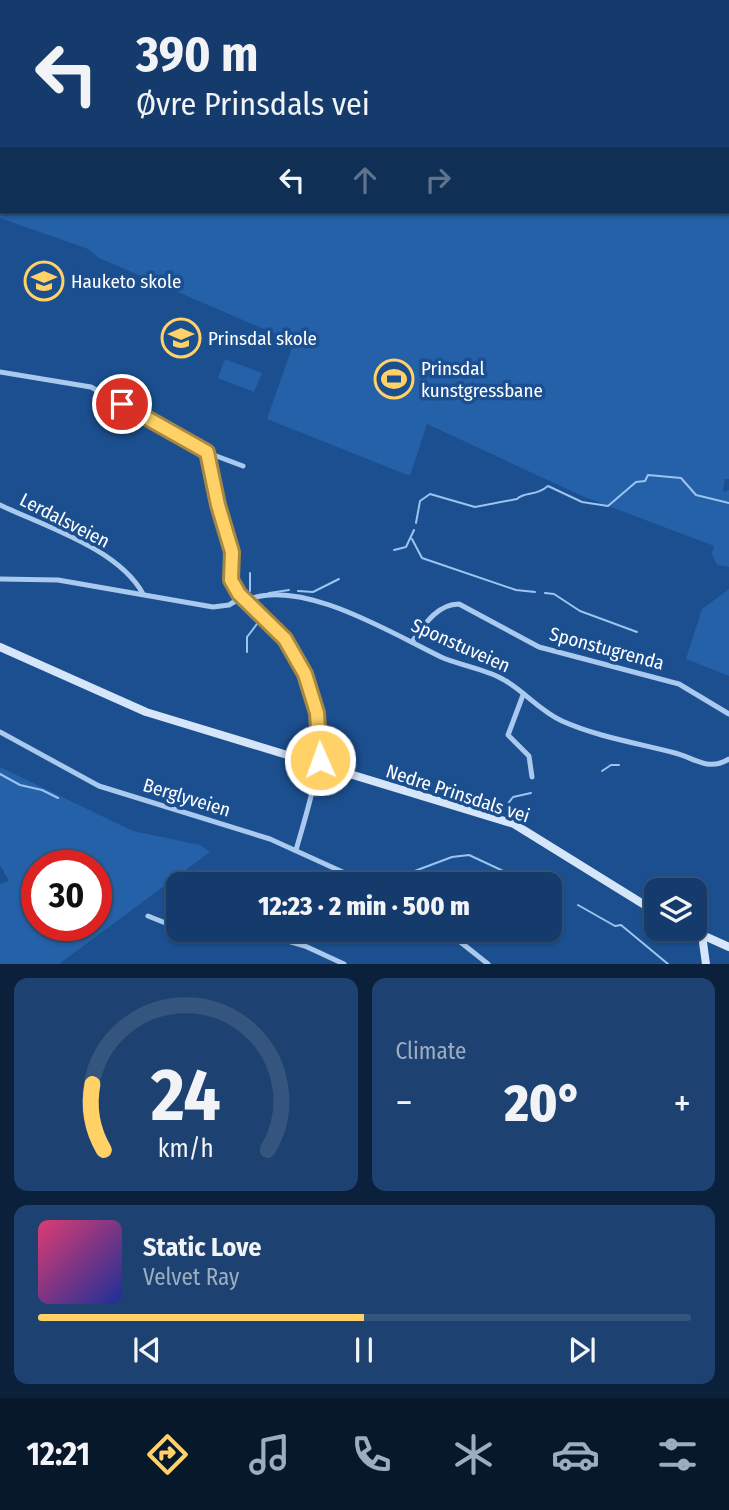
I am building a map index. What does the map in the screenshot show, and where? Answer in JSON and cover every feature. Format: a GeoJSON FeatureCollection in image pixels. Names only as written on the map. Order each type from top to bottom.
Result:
{"type":"FeatureCollection","features":[{"type":"Feature","properties":{"kind":"main road","name":"Nedre Prinsdals vei"},"geometry":{"type":"LineString","coordinates":[[0,647],[140,710],[519,826],[644,904]]}},
{"type":"Feature","properties":{"kind":"main road"},"geometry":{"type":"LineString","coordinates":[[707,937],[729,947]]}},
{"type":"Feature","properties":{"kind":"main road"},"geometry":{"type":"LineString","coordinates":[[703,941],[706,964]]}},
{"type":"Feature","properties":{"kind":"street"},"geometry":{"type":"LineString","coordinates":[[0,372],[91,387],[207,452],[243,466]]}},
{"type":"Feature","properties":{"kind":"street"},"geometry":{"type":"LineString","coordinates":[[207,452],[218,505],[232,552],[231,580],[244,598],[285,639],[305,674],[317,713],[319,765],[296,850]]}},
{"type":"Feature","properties":{"kind":"street","name":"Lerdalsveien"},"geometry":{"type":"LineString","coordinates":[[0,505],[86,544],[121,568],[144,594]]}},
{"type":"Feature","properties":{"kind":"street","name":"Sponstuveien"},"geometry":{"type":"LineString","coordinates":[[0,579],[45,578],[218,607],[256,597],[296,598],[338,607],[465,667],[502,678],[540,709],[575,726],[680,754],[693,762],[716,765],[729,759]]}},
{"type":"Feature","properties":{"kind":"street","name":"Sponstugrenda"},"geometry":{"type":"LineString","coordinates":[[412,642],[435,613],[447,606],[460,604],[539,647],[679,684],[729,714]]}},
{"type":"Feature","properties":{"kind":"street"},"geometry":{"type":"LineString","coordinates":[[523,695],[508,735],[528,756],[532,777]]}},
{"type":"Feature","properties":{"kind":"street","name":"Berglyveien"},"geometry":{"type":"LineString","coordinates":[[0,732],[99,786],[296,850],[343,872]]}},
{"type":"Feature","properties":{"kind":"street"},"geometry":{"type":"LineString","coordinates":[[148,916],[166,923]]}},
{"type":"Feature","properties":{"kind":"street"},"geometry":{"type":"LineString","coordinates":[[291,942],[344,964]]}},
{"type":"Feature","properties":{"kind":"street"},"geometry":{"type":"LineString","coordinates":[[460,942],[488,964]]}},
{"type":"Feature","properties":{"kind":"shaded area"},"geometry":{"type":"Polygon","coordinates":[[[0,214],[729,214],[729,479],[725,479],[723,492],[729,490],[729,567],[717,565],[712,554],[714,546],[582,496],[427,424],[410,476],[267,419],[294,342],[99,258],[88,249],[0,218],[0,214]]]}},
{"type":"Feature","properties":{"kind":"shaded area"},"geometry":{"type":"Polygon","coordinates":[[[225,359],[262,373],[254,392],[218,378],[225,359]]]}},
{"type":"Feature","properties":{"kind":"shaded area"},"geometry":{"type":"Polygon","coordinates":[[[729,589],[729,676],[686,659],[702,609],[729,589]]]}},
{"type":"Feature","properties":{"kind":"shaded area"},"geometry":{"type":"Polygon","coordinates":[[[0,767],[133,831],[200,845],[210,852],[183,872],[166,872],[166,885],[112,925],[112,850],[21,850],[21,941],[90,941],[59,964],[0,964],[0,884],[9,881],[0,865],[0,767]]]}},
{"type":"Feature","properties":{"kind":"waterway"},"geometry":{"type":"LineString","coordinates":[[416,523],[420,501],[430,494],[475,507],[517,499],[548,486],[582,502],[608,506],[636,482],[645,481],[648,475],[681,478],[696,495],[729,503]]}},
{"type":"Feature","properties":{"kind":"waterway"},"geometry":{"type":"LineString","coordinates":[[394,550],[406,547],[414,530]]}},
{"type":"Feature","properties":{"kind":"waterway"},"geometry":{"type":"LineString","coordinates":[[412,539],[422,558],[516,590],[535,592]]}},
{"type":"Feature","properties":{"kind":"waterway"},"geometry":{"type":"LineString","coordinates":[[250,573],[250,591]]}},
{"type":"Feature","properties":{"kind":"waterway"},"geometry":{"type":"LineString","coordinates":[[298,591],[313,592],[339,579]]}},
{"type":"Feature","properties":{"kind":"waterway"},"geometry":{"type":"LineString","coordinates":[[269,593],[289,590]]}},
{"type":"Feature","properties":{"kind":"waterway"},"geometry":{"type":"LineString","coordinates":[[545,593],[554,594],[580,611],[637,632]]}},
{"type":"Feature","properties":{"kind":"waterway"},"geometry":{"type":"LineString","coordinates":[[247,652],[247,637],[257,624]]}},
{"type":"Feature","properties":{"kind":"waterway"},"geometry":{"type":"LineString","coordinates":[[602,771],[611,765],[619,765]]}},
{"type":"Feature","properties":{"kind":"waterway"},"geometry":{"type":"LineString","coordinates":[[0,774],[20,785],[42,790],[58,798]]}},
{"type":"Feature","properties":{"kind":"waterway"},"geometry":{"type":"LineString","coordinates":[[493,808],[507,805],[513,797],[531,793]]}},
{"type":"Feature","properties":{"kind":"waterway"},"geometry":{"type":"LineString","coordinates":[[412,872],[452,857],[469,855],[505,872]]}},
{"type":"Feature","properties":{"kind":"waterway"},"geometry":{"type":"LineString","coordinates":[[578,905],[615,926],[621,925],[668,964]]}},
{"type":"Feature","properties":{"kind":"place","name":"Hauketo skole"},"geometry":{"type":"Point","coordinates":[44,281]}},
{"type":"Feature","properties":{"kind":"place","name":"Prinsdal skole"},"geometry":{"type":"Point","coordinates":[181,338]}},
{"type":"Feature","properties":{"kind":"place","name":"Prinsdal kunstgressbane"},"geometry":{"type":"Point","coordinates":[394,379]}},
{"type":"Feature","properties":{"kind":"route"},"geometry":{"type":"LineString","coordinates":[[122,404],[207,452],[212,484],[232,552],[231,580],[239,594],[285,639],[305,674],[315,701],[320,760]]}}]}
